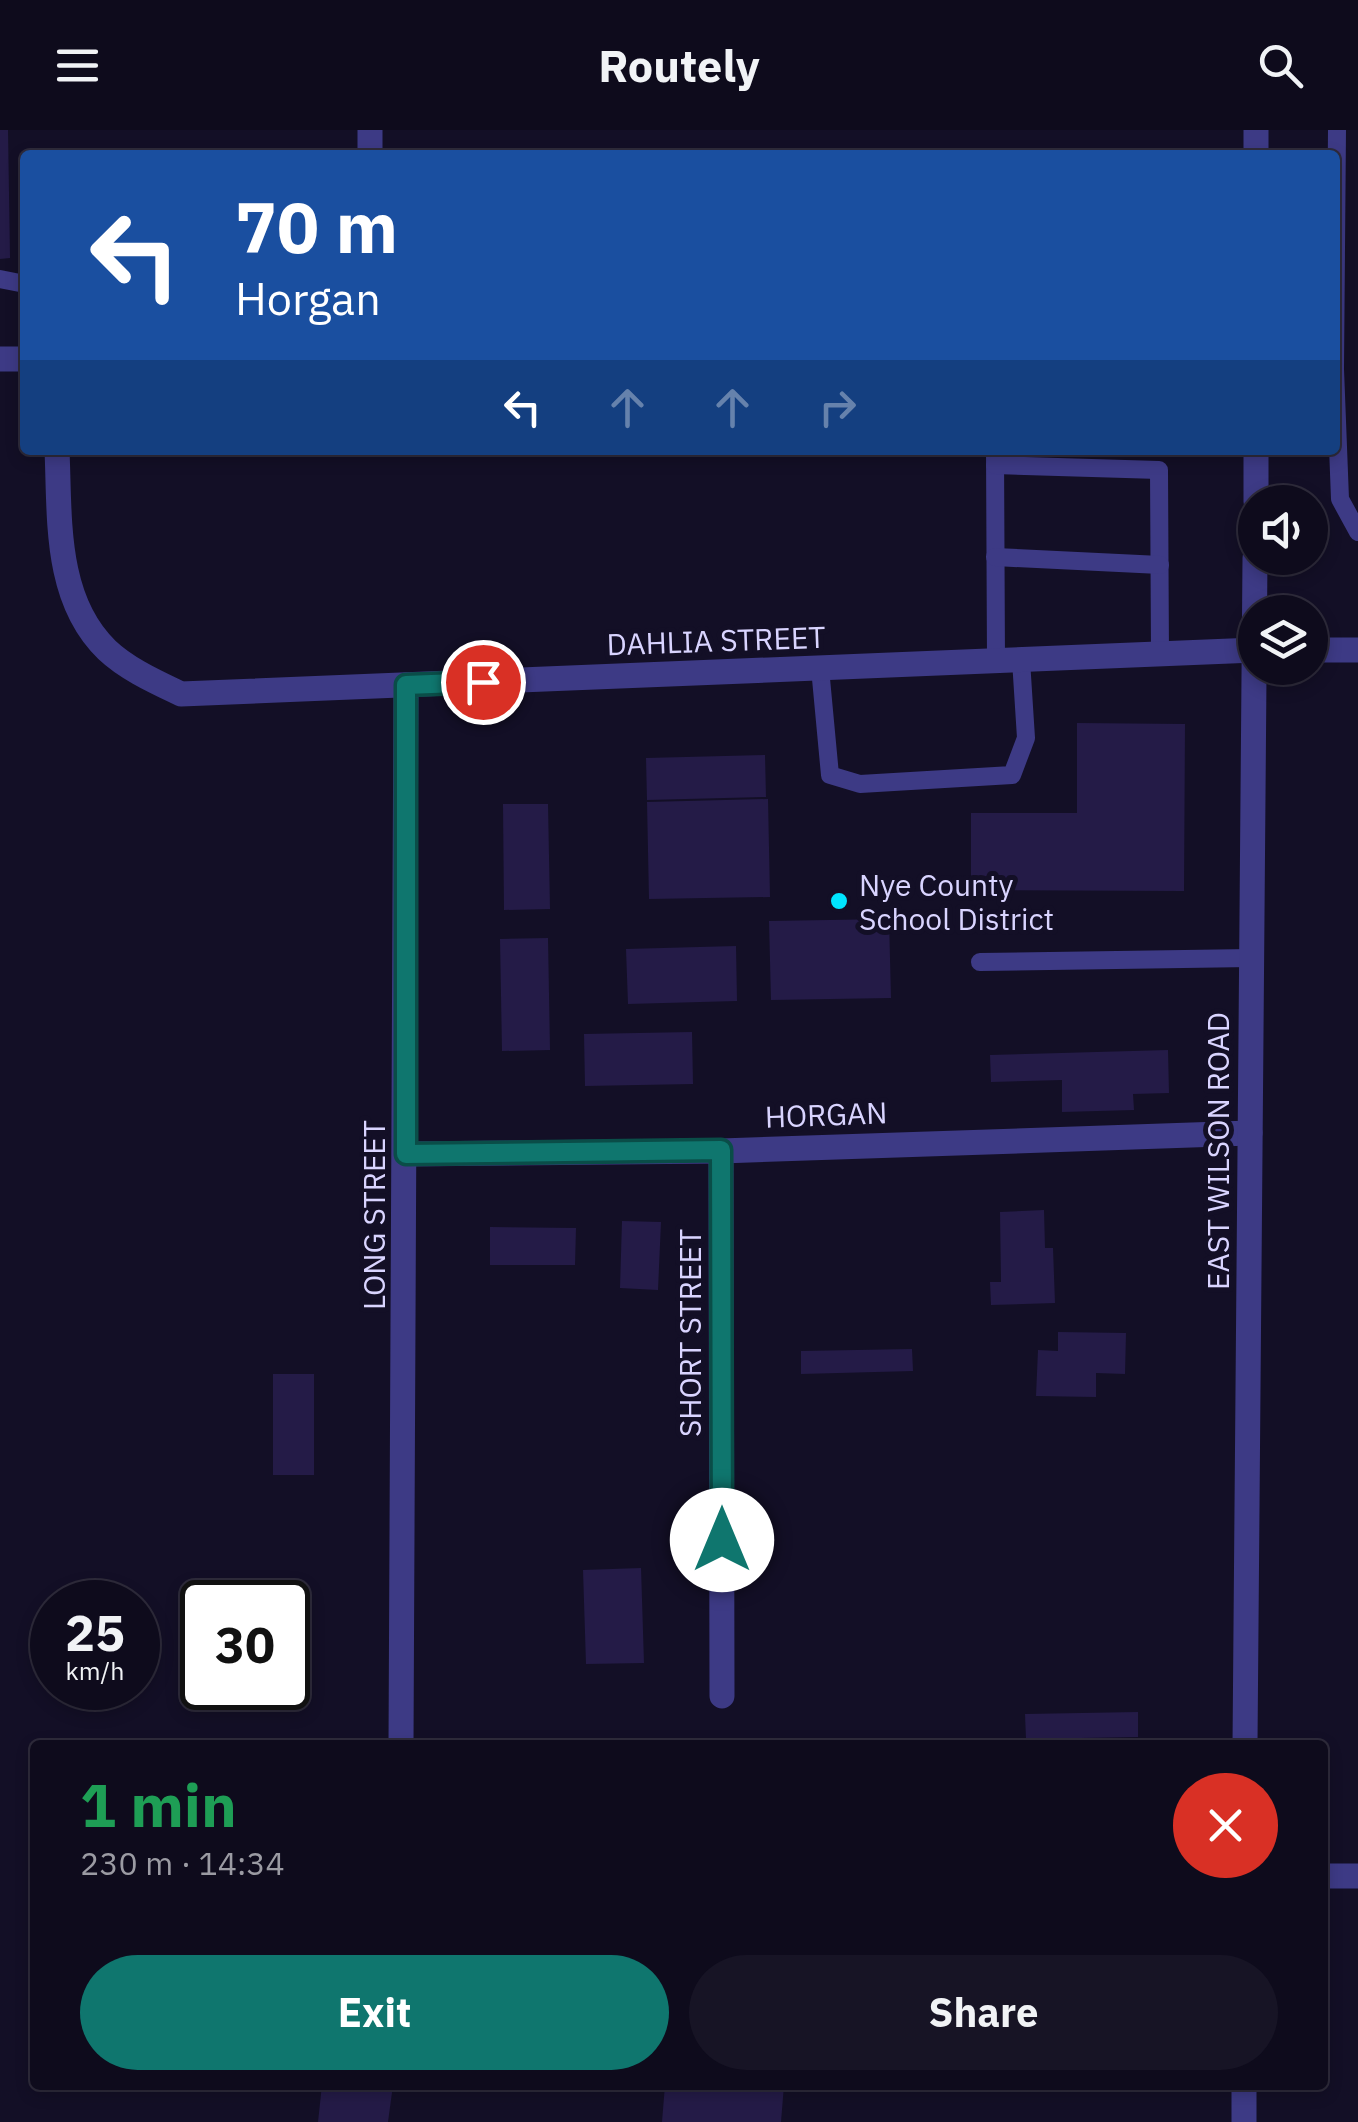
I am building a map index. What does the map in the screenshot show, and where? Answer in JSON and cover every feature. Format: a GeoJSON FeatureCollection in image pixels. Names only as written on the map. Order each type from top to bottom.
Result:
{"type":"FeatureCollection","features":[{"type":"Feature","properties":{"kind":"street","name":"DAHLIA STREET"},"geometry":{"type":"LineString","coordinates":[[57,455],[62,560],[78,609],[106,649],[147,678],[180,694],[1238,651]]}},
{"type":"Feature","properties":{"kind":"street"},"geometry":{"type":"LineString","coordinates":[[1256,455],[1256,485]]}},
{"type":"Feature","properties":{"kind":"street"},"geometry":{"type":"LineString","coordinates":[[1328,650],[1358,650]]}},
{"type":"Feature","properties":{"kind":"street","name":"LONG STREET"},"geometry":{"type":"LineString","coordinates":[[401,1740],[406,685]]}},
{"type":"Feature","properties":{"kind":"street","name":"EAST WILSON ROAD"},"geometry":{"type":"LineString","coordinates":[[1245,1740],[1255,685]]}},
{"type":"Feature","properties":{"kind":"street","name":"HORGAN"},"geometry":{"type":"LineString","coordinates":[[406,1154],[721,1150],[1250,1134]]}},
{"type":"Feature","properties":{"kind":"street","name":"SHORT STREET"},"geometry":{"type":"LineString","coordinates":[[721,1150],[722,1696]]}},
{"type":"Feature","properties":{"kind":"street"},"geometry":{"type":"LineString","coordinates":[[1328,1876],[1358,1876]]}},
{"type":"Feature","properties":{"kind":"street"},"geometry":{"type":"LineString","coordinates":[[1244,2090],[1244,2122]]}},
{"type":"Feature","properties":{"kind":"lane"},"geometry":{"type":"LineString","coordinates":[[1338,455],[1340,499],[1358,532]]}},
{"type":"Feature","properties":{"kind":"lane"},"geometry":{"type":"LineString","coordinates":[[820,668],[830,775],[860,784],[1012,775],[1026,738],[1008,660],[995,557],[995,457],[1159,470],[1160,654]]}},
{"type":"Feature","properties":{"kind":"lane"},"geometry":{"type":"LineString","coordinates":[[995,557],[1160,565]]}},
{"type":"Feature","properties":{"kind":"lane"},"geometry":{"type":"LineString","coordinates":[[980,962],[1252,958]]}},
{"type":"Feature","properties":{"kind":"building"},"geometry":{"type":"Polygon","coordinates":[[[0,130],[8,130],[10,258],[0,259],[0,130]]]}},
{"type":"Feature","properties":{"kind":"building"},"geometry":{"type":"Polygon","coordinates":[[[1077,723],[1185,724],[1184,891],[971,890],[971,813],[1077,813],[1077,723]]]}},
{"type":"Feature","properties":{"kind":"building"},"geometry":{"type":"Polygon","coordinates":[[[765,755],[766,797],[647,800],[646,758],[765,755]]]}},
{"type":"Feature","properties":{"kind":"building"},"geometry":{"type":"Polygon","coordinates":[[[768,799],[770,897],[649,899],[647,802],[768,799]]]}},
{"type":"Feature","properties":{"kind":"building"},"geometry":{"type":"Polygon","coordinates":[[[503,804],[548,804],[550,909],[504,910],[503,804]]]}},
{"type":"Feature","properties":{"kind":"building"},"geometry":{"type":"Polygon","coordinates":[[[889,919],[891,998],[771,1000],[769,921],[889,919]]]}},
{"type":"Feature","properties":{"kind":"building"},"geometry":{"type":"Polygon","coordinates":[[[548,938],[550,1050],[502,1051],[500,939],[548,938]]]}},
{"type":"Feature","properties":{"kind":"building"},"geometry":{"type":"Polygon","coordinates":[[[736,946],[737,1001],[628,1004],[626,949],[736,946]]]}},
{"type":"Feature","properties":{"kind":"building"},"geometry":{"type":"Polygon","coordinates":[[[692,1032],[693,1084],[585,1086],[584,1034],[692,1032]]]}},
{"type":"Feature","properties":{"kind":"building"},"geometry":{"type":"Polygon","coordinates":[[[1168,1050],[1169,1093],[1133,1094],[1134,1110],[1062,1112],[1062,1080],[991,1082],[990,1055],[1168,1050]]]}},
{"type":"Feature","properties":{"kind":"building"},"geometry":{"type":"Polygon","coordinates":[[[1044,1210],[1045,1248],[1053,1248],[1055,1303],[991,1305],[990,1282],[1001,1282],[1000,1212],[1044,1210]]]}},
{"type":"Feature","properties":{"kind":"building"},"geometry":{"type":"Polygon","coordinates":[[[622,1221],[661,1222],[658,1290],[620,1288],[622,1221]]]}},
{"type":"Feature","properties":{"kind":"building"},"geometry":{"type":"Polygon","coordinates":[[[490,1227],[576,1228],[575,1265],[490,1265],[490,1227]]]}},
{"type":"Feature","properties":{"kind":"building"},"geometry":{"type":"Polygon","coordinates":[[[1058,1332],[1126,1333],[1125,1374],[1096,1373],[1096,1397],[1036,1396],[1038,1350],[1058,1351],[1058,1332]]]}},
{"type":"Feature","properties":{"kind":"building"},"geometry":{"type":"Polygon","coordinates":[[[912,1349],[913,1371],[801,1374],[801,1351],[912,1349]]]}},
{"type":"Feature","properties":{"kind":"building"},"geometry":{"type":"Polygon","coordinates":[[[273,1374],[314,1374],[314,1475],[273,1475],[273,1374]]]}},
{"type":"Feature","properties":{"kind":"building"},"geometry":{"type":"Polygon","coordinates":[[[641,1568],[644,1663],[586,1664],[583,1570],[641,1568]]]}},
{"type":"Feature","properties":{"kind":"building"},"geometry":{"type":"Polygon","coordinates":[[[1138,1712],[1138,1737],[1026,1739],[1025,1714],[1138,1712]]]}},
{"type":"Feature","properties":{"kind":"building"},"geometry":{"type":"Polygon","coordinates":[[[321,2090],[392,2090],[388,2122],[318,2122],[321,2090]]]}},
{"type":"Feature","properties":{"kind":"building"},"geometry":{"type":"Polygon","coordinates":[[[665,2090],[784,2090],[781,2122],[662,2122],[665,2090]]]}},
{"type":"Feature","properties":{"kind":"place","name":"Nye County School District"},"geometry":{"type":"Point","coordinates":[839,901]}},
{"type":"Feature","properties":{"kind":"route"},"geometry":{"type":"LineString","coordinates":[[483,682],[406,685],[406,1154],[721,1150],[722,1540]]}}]}
